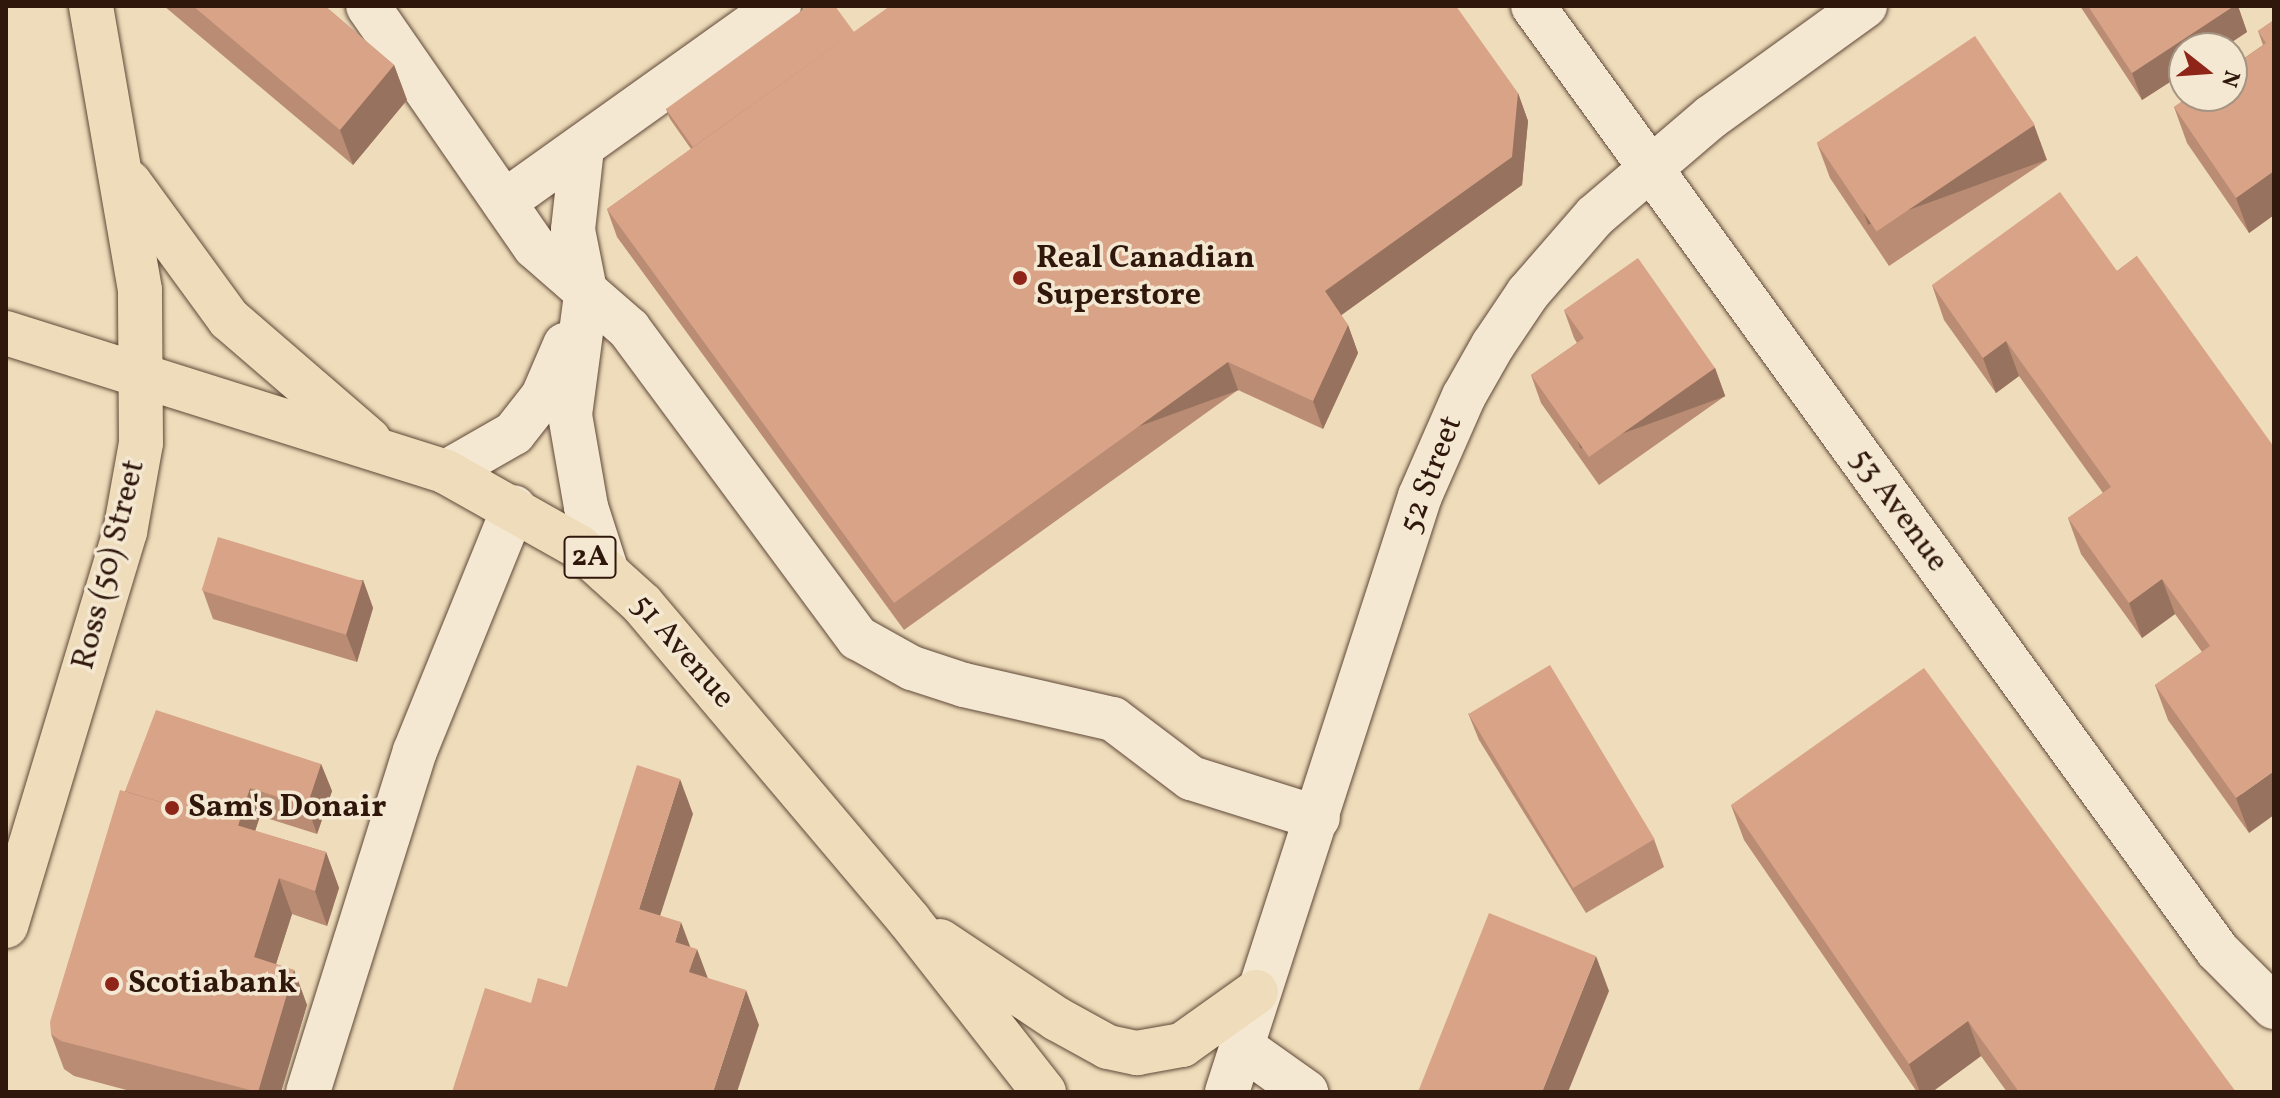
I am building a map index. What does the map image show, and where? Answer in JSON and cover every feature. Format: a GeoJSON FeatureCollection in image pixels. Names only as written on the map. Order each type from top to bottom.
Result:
{"type":"FeatureCollection","features":[{"type":"Feature","properties":{"kind":"main road","name":"Ross (50) Street"},"geometry":{"type":"LineString","coordinates":[[6,926],[125,532],[141,443],[144,379],[140,290],[91,6]]}},
{"type":"Feature","properties":{"kind":"main road"},"geometry":{"type":"LineString","coordinates":[[122,174],[229,319],[381,451]]}},
{"type":"Feature","properties":{"kind":"main road","name":"51 Avenue"},"geometry":{"type":"LineString","coordinates":[[6,333],[446,472],[514,507],[607,572],[642,604],[909,920],[1044,1092]]}},
{"type":"Feature","properties":{"kind":"main road"},"geometry":{"type":"LineString","coordinates":[[909,920],[1057,1019],[1121,1050],[1152,1052],[1182,1045],[1256,992]]}},
{"type":"Feature","properties":{"kind":"street"},"geometry":{"type":"LineString","coordinates":[[368,6],[535,247],[586,295],[629,329],[858,638],[912,668],[964,685],[1113,719],[1136,731],[1191,778],[1318,818]]}},
{"type":"Feature","properties":{"kind":"street"},"geometry":{"type":"LineString","coordinates":[[504,202],[779,6]]}},
{"type":"Feature","properties":{"kind":"street","name":"53 Avenue"},"geometry":{"type":"LineString","coordinates":[[1533,6],[2217,950],[2274,1007]]}},
{"type":"Feature","properties":{"kind":"street","name":"52 Street"},"geometry":{"type":"LineString","coordinates":[[1227,1092],[1256,992],[1318,818],[1420,496],[1464,396],[1528,293],[1564,248],[1651,167],[1865,6]]}},
{"type":"Feature","properties":{"kind":"street"},"geometry":{"type":"LineString","coordinates":[[582,148],[573,230],[586,295],[570,415],[586,507],[607,572]]}},
{"type":"Feature","properties":{"kind":"street"},"geometry":{"type":"LineString","coordinates":[[446,472],[498,445],[532,411],[586,295]]}},
{"type":"Feature","properties":{"kind":"street"},"geometry":{"type":"LineString","coordinates":[[308,1092],[415,751],[514,507]]}},
{"type":"Feature","properties":{"kind":"street"},"geometry":{"type":"LineString","coordinates":[[1241,1046],[1306,1092]]}},
{"type":"Feature","properties":{"kind":"building"},"geometry":{"type":"Polygon","coordinates":[[[193,6],[325,6],[394,65],[340,130],[193,6]]]}},
{"type":"Feature","properties":{"kind":"building"},"geometry":{"type":"Polygon","coordinates":[[[808,6],[835,6],[854,32],[693,147],[666,109],[808,6]]]}},
{"type":"Feature","properties":{"kind":"building","name":"Real Canadian Superstore"},"geometry":{"type":"Polygon","coordinates":[[[890,6],[1456,6],[1518,93],[1512,157],[1325,291],[1348,325],[1313,401],[1228,362],[894,603],[607,209],[890,6]]]}},
{"type":"Feature","properties":{"kind":"building"},"geometry":{"type":"Polygon","coordinates":[[[2088,6],[2234,6],[2194,32],[2168,32],[2168,49],[2132,73],[2088,6]]]}},
{"type":"Feature","properties":{"kind":"building"},"geometry":{"type":"Polygon","coordinates":[[[2274,20],[2274,171],[2236,198],[2177,112],[2248,112],[2248,56],[2266,43],[2258,31],[2274,20]]]}},
{"type":"Feature","properties":{"kind":"building"},"geometry":{"type":"Polygon","coordinates":[[[1975,36],[2035,125],[1876,232],[1817,143],[1975,36]]]}},
{"type":"Feature","properties":{"kind":"building"},"geometry":{"type":"Polygon","coordinates":[[[2060,192],[2117,271],[2137,256],[2274,447],[2274,771],[2236,798],[2155,685],[2210,646],[2162,579],[2129,603],[2068,518],[2111,487],[2006,341],[1983,358],[1932,285],[2060,192]]]}},
{"type":"Feature","properties":{"kind":"building"},"geometry":{"type":"Polygon","coordinates":[[[1638,258],[1715,368],[1589,457],[1531,375],[1584,338],[1564,310],[1638,258]]]}},
{"type":"Feature","properties":{"kind":"building"},"geometry":{"type":"Polygon","coordinates":[[[218,537],[362,581],[346,635],[202,591],[218,537]]]}},
{"type":"Feature","properties":{"kind":"building"},"geometry":{"type":"Polygon","coordinates":[[[1550,665],[1655,839],[1573,888],[1469,714],[1550,665]]]}},
{"type":"Feature","properties":{"kind":"building"},"geometry":{"type":"Polygon","coordinates":[[[1924,668],[2236,1092],[2019,1092],[1968,1021],[1909,1064],[1731,805],[1924,668]]]}},
{"type":"Feature","properties":{"kind":"building"},"geometry":{"type":"Polygon","coordinates":[[[156,710],[321,764],[307,806],[250,788],[238,826],[125,791],[156,710]]]}},
{"type":"Feature","properties":{"kind":"building"},"geometry":{"type":"Polygon","coordinates":[[[637,765],[680,779],[639,909],[681,922],[675,942],[697,949],[689,972],[746,990],[713,1092],[452,1092],[485,988],[531,1003],[538,978],[567,987],[637,765]]]}},
{"type":"Feature","properties":{"kind":"building"},"geometry":{"type":"Polygon","coordinates":[[[120,790],[326,852],[315,891],[279,878],[254,957],[294,970],[258,1092],[61,1041],[51,1034],[50,1022],[120,790]]]}},
{"type":"Feature","properties":{"kind":"building"},"geometry":{"type":"Polygon","coordinates":[[[1489,913],[1596,956],[1542,1092],[1418,1092],[1489,913]]]}},
{"type":"Feature","properties":{"kind":"place","name":"Real Canadian Superstore"},"geometry":{"type":"Point","coordinates":[1020,278]}},
{"type":"Feature","properties":{"kind":"place","name":"Sam's Donair"},"geometry":{"type":"Point","coordinates":[172,808]}},
{"type":"Feature","properties":{"kind":"place","name":"Scotiabank"},"geometry":{"type":"Point","coordinates":[112,984]}}]}
